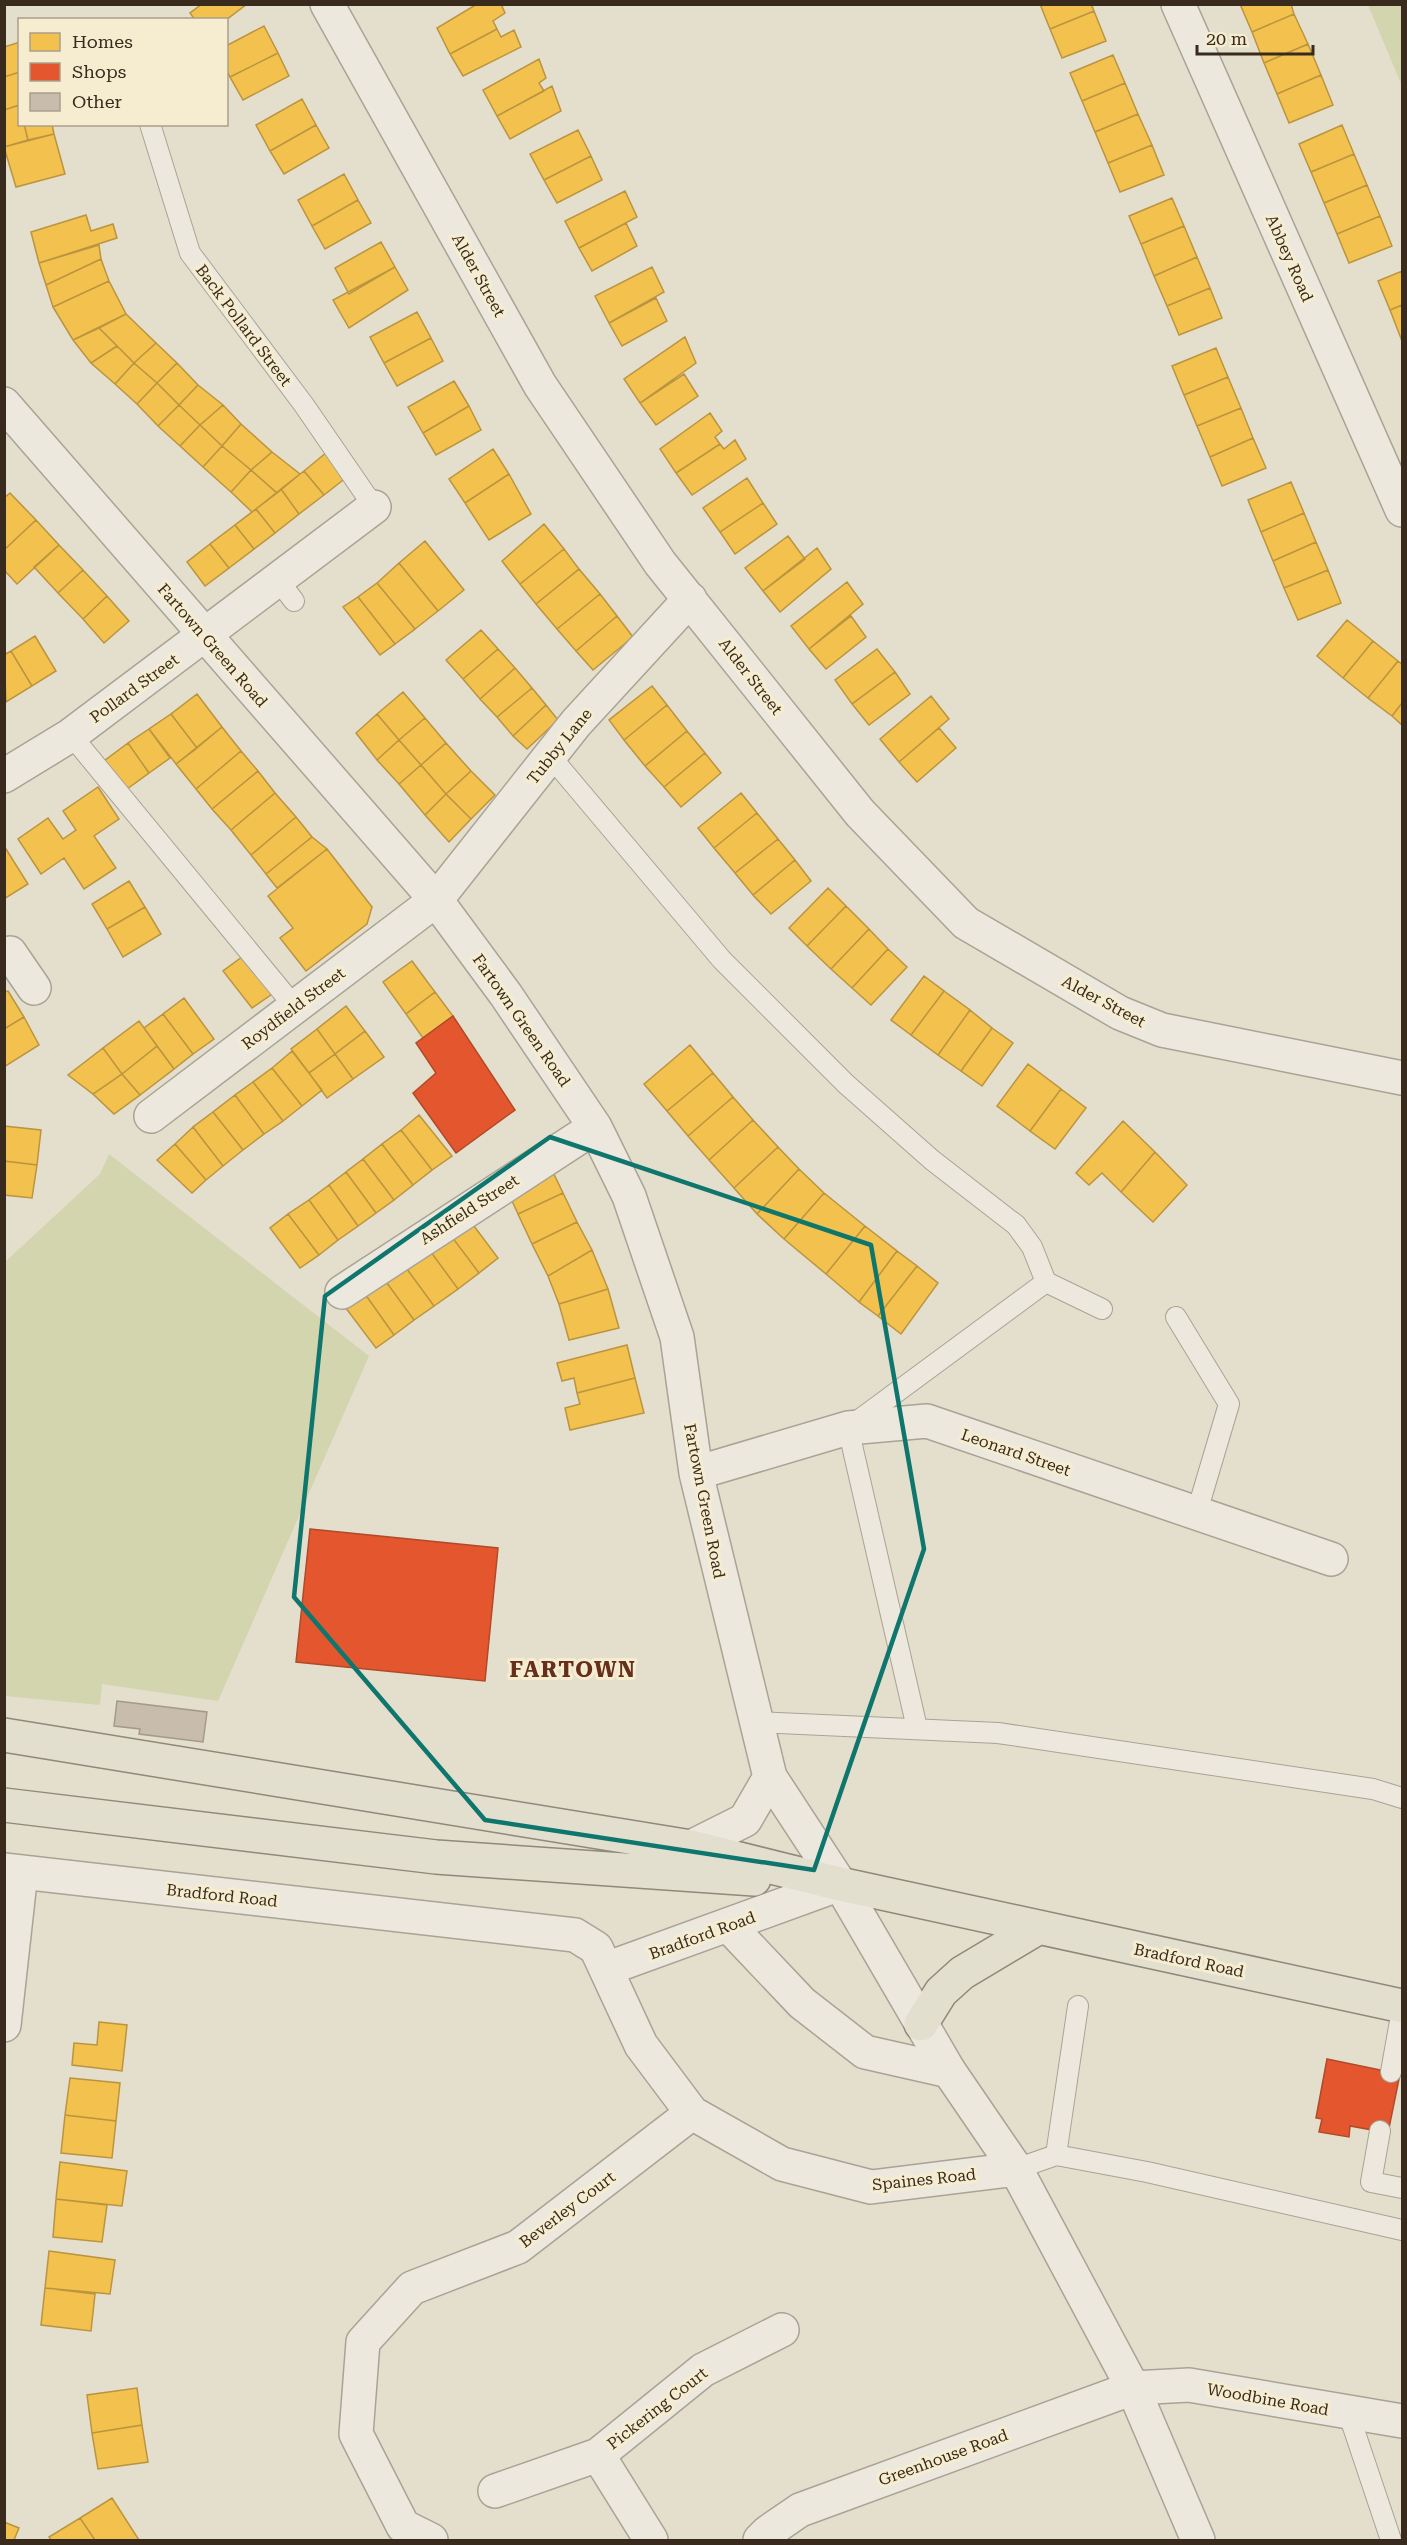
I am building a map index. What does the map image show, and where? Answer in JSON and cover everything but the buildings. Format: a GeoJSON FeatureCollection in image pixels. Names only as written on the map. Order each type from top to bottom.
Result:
{"type":"FeatureCollection","features":[{"type":"Feature","properties":{"kind":"main road"},"geometry":{"type":"LineString","coordinates":[[4,1735],[691,1847],[840,1884]]}},
{"type":"Feature","properties":{"kind":"main road"},"geometry":{"type":"LineString","coordinates":[[4,1805],[436,1857],[840,1884]]}},
{"type":"Feature","properties":{"kind":"main road","name":"Bradford Road"},"geometry":{"type":"LineString","coordinates":[[840,1884],[1402,2008]]}},
{"type":"Feature","properties":{"kind":"main road"},"geometry":{"type":"LineString","coordinates":[[921,2024],[941,1992],[962,1973],[1040,1927]]}},
{"type":"Feature","properties":{"kind":"street","name":"Alder Street"},"geometry":{"type":"LineString","coordinates":[[327,4],[540,385],[660,563],[860,813],[966,923],[1120,1013],[1162,1030],[1363,1068],[1402,1078]]}},
{"type":"Feature","properties":{"kind":"street","name":"Abbey Road"},"geometry":{"type":"LineString","coordinates":[[1178,4],[1402,510]]}},
{"type":"Feature","properties":{"kind":"street","name":"Fartown Green Road"},"geometry":{"type":"LineString","coordinates":[[4,404],[436,900],[506,995],[595,1127],[629,1196],[677,1337],[696,1473],[770,1777],[840,1884]]}},
{"type":"Feature","properties":{"kind":"street","name":"Pollard Street"},"geometry":{"type":"LineString","coordinates":[[4,776],[71,735],[205,636],[286,590],[374,507]]}},
{"type":"Feature","properties":{"kind":"street","name":"Tubby Lane"},"geometry":{"type":"LineString","coordinates":[[436,900],[576,723],[690,599]]}},
{"type":"Feature","properties":{"kind":"street","name":"Roydfield Street"},"geometry":{"type":"LineString","coordinates":[[150,1116],[436,900]]}},
{"type":"Feature","properties":{"kind":"street"},"geometry":{"type":"LineString","coordinates":[[4,956],[10,953],[34,988]]}},
{"type":"Feature","properties":{"kind":"street","name":"Ashfield Street"},"geometry":{"type":"LineString","coordinates":[[342,1292],[595,1127]]}},
{"type":"Feature","properties":{"kind":"street","name":"Leonard Street"},"geometry":{"type":"LineString","coordinates":[[696,1473],[848,1428],[927,1421],[1196,1515],[1331,1559]]}},
{"type":"Feature","properties":{"kind":"street"},"geometry":{"type":"LineString","coordinates":[[691,1847],[745,1820],[770,1777]]}},
{"type":"Feature","properties":{"kind":"street"},"geometry":{"type":"LineString","coordinates":[[4,2025],[13,1871]]}},
{"type":"Feature","properties":{"kind":"street","name":"Bradford Road"},"geometry":{"type":"LineString","coordinates":[[13,1871],[575,1935],[596,1948],[606,1968],[729,1926],[840,1884]]}},
{"type":"Feature","properties":{"kind":"street"},"geometry":{"type":"LineString","coordinates":[[840,1884],[949,2071],[1016,2169],[1133,2388],[1198,2541]]}},
{"type":"Feature","properties":{"kind":"street"},"geometry":{"type":"LineString","coordinates":[[729,1926],[802,2003],[866,2052],[949,2071]]}},
{"type":"Feature","properties":{"kind":"street","name":"Spaines Road"},"geometry":{"type":"LineString","coordinates":[[606,1968],[641,2045],[692,2113],[782,2164],[871,2187],[1016,2169]]}},
{"type":"Feature","properties":{"kind":"street","name":"Beverley Court"},"geometry":{"type":"LineString","coordinates":[[410,2536],[356,2434],[363,2342],[412,2288],[518,2247],[692,2113]]}},
{"type":"Feature","properties":{"kind":"street","name":"Pickering Court"},"geometry":{"type":"LineString","coordinates":[[495,2491],[598,2455],[703,2370],[782,2330]]}},
{"type":"Feature","properties":{"kind":"street","name":"Woodbine Road"},"geometry":{"type":"LineString","coordinates":[[1133,2388],[1189,2385],[1402,2421]]}},
{"type":"Feature","properties":{"kind":"street","name":"Greenhouse Road"},"geometry":{"type":"LineString","coordinates":[[760,2541],[768,2532],[800,2510],[1133,2388]]}},
{"type":"Feature","properties":{"kind":"street","name":"Pickering Court"},"geometry":{"type":"LineString","coordinates":[[598,2455],[651,2541]]}},
{"type":"Feature","properties":{"kind":"lane","name":"Back Pollard Street"},"geometry":{"type":"LineString","coordinates":[[151,126],[190,253],[304,405],[374,507]]}},
{"type":"Feature","properties":{"kind":"lane"},"geometry":{"type":"LineString","coordinates":[[71,735],[294,1006]]}},
{"type":"Feature","properties":{"kind":"lane"},"geometry":{"type":"LineString","coordinates":[[551,757],[722,960],[846,1084],[932,1160],[1016,1225],[1032,1247],[1046,1282],[1102,1309]]}},
{"type":"Feature","properties":{"kind":"lane"},"geometry":{"type":"LineString","coordinates":[[916,1728],[848,1428],[1046,1282]]}},
{"type":"Feature","properties":{"kind":"lane"},"geometry":{"type":"LineString","coordinates":[[1176,1317],[1229,1404],[1196,1515]]}},
{"type":"Feature","properties":{"kind":"lane"},"geometry":{"type":"LineString","coordinates":[[756,1722],[998,1733],[1373,1789],[1402,1798]]}},
{"type":"Feature","properties":{"kind":"lane"},"geometry":{"type":"LineString","coordinates":[[1056,2156],[1078,2006]]}},
{"type":"Feature","properties":{"kind":"lane"},"geometry":{"type":"LineString","coordinates":[[1391,2072],[1402,2008]]}},
{"type":"Feature","properties":{"kind":"lane"},"geometry":{"type":"LineString","coordinates":[[1380,2132],[1371,2182],[1402,2188]]}},
{"type":"Feature","properties":{"kind":"lane"},"geometry":{"type":"LineString","coordinates":[[1016,2169],[1056,2156],[1147,2172],[1402,2230]]}},
{"type":"Feature","properties":{"kind":"lane"},"geometry":{"type":"LineString","coordinates":[[1348,2412],[1391,2541]]}},
{"type":"Feature","properties":{"kind":"highlighted area"},"geometry":{"type":"Polygon","coordinates":[[[550,1137],[871,1245],[924,1549],[814,1870],[485,1820],[294,1597],[325,1296],[550,1137]]]}},
{"type":"Feature","properties":{"kind":"green space"},"geometry":{"type":"Polygon","coordinates":[[[1368,5],[1402,5],[1402,86],[1368,5]]]}},
{"type":"Feature","properties":{"kind":"green space"},"geometry":{"type":"Polygon","coordinates":[[[109,1154],[369,1356],[218,1701],[102,1684],[100,1705],[5,1696],[5,1262],[100,1174],[109,1154]]]}},
{"type":"Feature","properties":{"kind":"district","name":"FARTOWN"},"geometry":{"type":"Point","coordinates":[573,1669]}}]}
